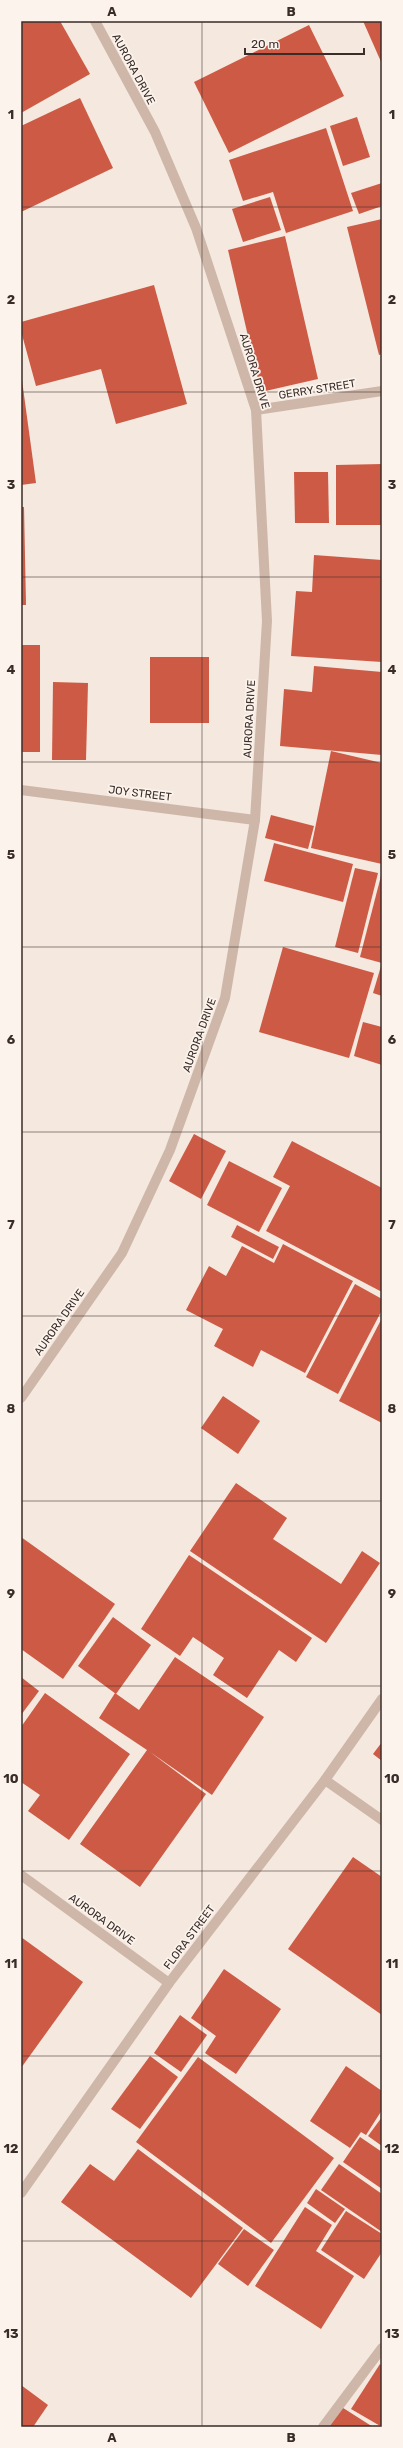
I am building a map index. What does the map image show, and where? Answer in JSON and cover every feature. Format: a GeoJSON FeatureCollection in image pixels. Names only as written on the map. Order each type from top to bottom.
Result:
{"type":"FeatureCollection","features":[{"type":"Feature","properties":{"kind":"street","name":"AURORA DRIVE"},"geometry":{"type":"LineString","coordinates":[[21,1398],[122,1253],[170,1150],[225,998],[255,820],[267,621],[256,410],[196,228],[155,132],[95,21]]}},
{"type":"Feature","properties":{"kind":"street","name":"GERRY STREET"},"geometry":{"type":"LineString","coordinates":[[256,410],[382,391]]}},
{"type":"Feature","properties":{"kind":"street","name":"JOY STREET"},"geometry":{"type":"LineString","coordinates":[[21,790],[255,820]]}},
{"type":"Feature","properties":{"kind":"street","name":"FLORA STREET"},"geometry":{"type":"LineString","coordinates":[[21,2193],[169,1983],[325,1780],[382,1699]]}},
{"type":"Feature","properties":{"kind":"street"},"geometry":{"type":"LineString","coordinates":[[325,1780],[382,1820]]}},
{"type":"Feature","properties":{"kind":"street","name":"AURORA DRIVE"},"geometry":{"type":"LineString","coordinates":[[21,1875],[169,1983]]}},
{"type":"Feature","properties":{"kind":"street"},"geometry":{"type":"LineString","coordinates":[[323,2427],[382,2348]]}},
{"type":"Feature","properties":{"kind":"building"},"geometry":{"type":"Polygon","coordinates":[[[21,21],[60,21],[90,74],[21,113],[21,21]]]}},
{"type":"Feature","properties":{"kind":"building"},"geometry":{"type":"Polygon","coordinates":[[[363,21],[382,21],[382,64],[363,21]]]}},
{"type":"Feature","properties":{"kind":"building"},"geometry":{"type":"Polygon","coordinates":[[[309,25],[344,96],[229,153],[194,82],[309,25]]]}},
{"type":"Feature","properties":{"kind":"building"},"geometry":{"type":"Polygon","coordinates":[[[80,98],[113,168],[21,212],[21,126],[80,98]]]}},
{"type":"Feature","properties":{"kind":"building"},"geometry":{"type":"Polygon","coordinates":[[[357,117],[370,157],[343,166],[330,126],[357,117]]]}},
{"type":"Feature","properties":{"kind":"building"},"geometry":{"type":"Polygon","coordinates":[[[326,128],[353,211],[286,233],[273,192],[243,201],[229,160],[326,128]]]}},
{"type":"Feature","properties":{"kind":"building"},"geometry":{"type":"Polygon","coordinates":[[[382,183],[382,206],[359,214],[351,193],[382,183]]]}},
{"type":"Feature","properties":{"kind":"building"},"geometry":{"type":"Polygon","coordinates":[[[270,197],[281,230],[243,242],[232,209],[270,197]]]}},
{"type":"Feature","properties":{"kind":"building"},"geometry":{"type":"Polygon","coordinates":[[[382,219],[382,354],[379,355],[347,227],[382,219]]]}},
{"type":"Feature","properties":{"kind":"building"},"geometry":{"type":"Polygon","coordinates":[[[285,236],[318,379],[261,392],[228,250],[285,236]]]}},
{"type":"Feature","properties":{"kind":"building"},"geometry":{"type":"Polygon","coordinates":[[[154,285],[187,404],[116,424],[101,369],[36,386],[21,331],[21,322],[154,285]]]}},
{"type":"Feature","properties":{"kind":"building"},"geometry":{"type":"Polygon","coordinates":[[[21,373],[36,483],[21,485],[21,373]]]}},
{"type":"Feature","properties":{"kind":"building"},"geometry":{"type":"Polygon","coordinates":[[[382,464],[382,525],[336,525],[336,465],[382,464]]]}},
{"type":"Feature","properties":{"kind":"building"},"geometry":{"type":"Polygon","coordinates":[[[294,472],[328,472],[329,523],[295,523],[294,472]]]}},
{"type":"Feature","properties":{"kind":"building"},"geometry":{"type":"Polygon","coordinates":[[[21,507],[24,507],[26,605],[21,605],[21,507]]]}},
{"type":"Feature","properties":{"kind":"building"},"geometry":{"type":"Polygon","coordinates":[[[314,555],[382,560],[382,662],[291,656],[296,591],[312,592],[314,555]]]}},
{"type":"Feature","properties":{"kind":"building"},"geometry":{"type":"Polygon","coordinates":[[[21,645],[40,645],[40,752],[21,752],[21,645]]]}},
{"type":"Feature","properties":{"kind":"building"},"geometry":{"type":"Polygon","coordinates":[[[150,657],[209,657],[209,723],[150,723],[150,657]]]}},
{"type":"Feature","properties":{"kind":"building"},"geometry":{"type":"Polygon","coordinates":[[[314,666],[382,672],[382,755],[280,746],[284,689],[312,692],[314,666]]]}},
{"type":"Feature","properties":{"kind":"building"},"geometry":{"type":"Polygon","coordinates":[[[53,682],[88,683],[86,760],[52,760],[53,682]]]}},
{"type":"Feature","properties":{"kind":"building"},"geometry":{"type":"Polygon","coordinates":[[[331,751],[382,763],[382,864],[311,848],[331,751]]]}},
{"type":"Feature","properties":{"kind":"building"},"geometry":{"type":"Polygon","coordinates":[[[271,815],[314,826],[308,849],[265,838],[271,815]]]}},
{"type":"Feature","properties":{"kind":"building"},"geometry":{"type":"Polygon","coordinates":[[[274,843],[353,864],[343,902],[264,881],[274,843]]]}},
{"type":"Feature","properties":{"kind":"building"},"geometry":{"type":"Polygon","coordinates":[[[355,868],[378,873],[358,953],[335,947],[355,868]]]}},
{"type":"Feature","properties":{"kind":"building"},"geometry":{"type":"Polygon","coordinates":[[[382,876],[382,963],[360,957],[382,876]]]}},
{"type":"Feature","properties":{"kind":"building"},"geometry":{"type":"Polygon","coordinates":[[[283,947],[374,973],[349,1058],[259,1032],[283,947]]]}},
{"type":"Feature","properties":{"kind":"building"},"geometry":{"type":"Polygon","coordinates":[[[381,966],[382,967],[382,996],[373,993],[381,966]]]}},
{"type":"Feature","properties":{"kind":"building"},"geometry":{"type":"Polygon","coordinates":[[[363,1022],[382,1027],[382,1065],[354,1056],[363,1022]]]}},
{"type":"Feature","properties":{"kind":"building"},"geometry":{"type":"Polygon","coordinates":[[[194,1134],[226,1151],[201,1199],[169,1181],[194,1134]]]}},
{"type":"Feature","properties":{"kind":"building"},"geometry":{"type":"Polygon","coordinates":[[[292,1141],[382,1188],[382,1292],[266,1231],[290,1186],[273,1177],[292,1141]]]}},
{"type":"Feature","properties":{"kind":"building"},"geometry":{"type":"Polygon","coordinates":[[[229,1161],[282,1188],[259,1232],[207,1205],[229,1161]]]}},
{"type":"Feature","properties":{"kind":"building"},"geometry":{"type":"Polygon","coordinates":[[[237,1225],[279,1247],[273,1259],[231,1237],[237,1225]]]}},
{"type":"Feature","properties":{"kind":"building"},"geometry":{"type":"Polygon","coordinates":[[[283,1244],[353,1281],[305,1373],[261,1350],[253,1367],[214,1346],[223,1329],[186,1310],[209,1266],[226,1276],[242,1246],[274,1263],[283,1244]]]}},
{"type":"Feature","properties":{"kind":"building"},"geometry":{"type":"Polygon","coordinates":[[[355,1284],[382,1299],[382,1310],[338,1394],[306,1377],[355,1284]]]}},
{"type":"Feature","properties":{"kind":"building"},"geometry":{"type":"Polygon","coordinates":[[[382,1318],[382,1423],[339,1401],[382,1318]]]}},
{"type":"Feature","properties":{"kind":"building"},"geometry":{"type":"Polygon","coordinates":[[[223,1396],[260,1421],[238,1454],[201,1428],[223,1396]]]}},
{"type":"Feature","properties":{"kind":"building"},"geometry":{"type":"Polygon","coordinates":[[[236,1483],[287,1518],[273,1539],[341,1584],[362,1551],[380,1563],[326,1643],[190,1551],[236,1483]]]}},
{"type":"Feature","properties":{"kind":"building"},"geometry":{"type":"Polygon","coordinates":[[[21,1537],[115,1604],[63,1679],[21,1649],[21,1537]]]}},
{"type":"Feature","properties":{"kind":"building"},"geometry":{"type":"Polygon","coordinates":[[[189,1555],[312,1638],[296,1662],[279,1650],[247,1698],[213,1675],[224,1658],[193,1637],[180,1656],[141,1629],[189,1555]]]}},
{"type":"Feature","properties":{"kind":"building"},"geometry":{"type":"Polygon","coordinates":[[[113,1617],[151,1645],[116,1694],[78,1666],[113,1617]]]}},
{"type":"Feature","properties":{"kind":"building"},"geometry":{"type":"Polygon","coordinates":[[[175,1657],[264,1717],[212,1795],[150,1752],[206,1794],[140,1887],[80,1844],[147,1750],[99,1718],[115,1693],[139,1710],[175,1657]]]}},
{"type":"Feature","properties":{"kind":"building"},"geometry":{"type":"Polygon","coordinates":[[[21,1677],[39,1691],[21,1715],[21,1677]]]}},
{"type":"Feature","properties":{"kind":"building"},"geometry":{"type":"Polygon","coordinates":[[[45,1693],[130,1754],[69,1840],[28,1811],[40,1795],[21,1782],[21,1727],[45,1693]]]}},
{"type":"Feature","properties":{"kind":"building"},"geometry":{"type":"Polygon","coordinates":[[[382,1742],[382,1761],[373,1754],[382,1742]]]}},
{"type":"Feature","properties":{"kind":"building"},"geometry":{"type":"Polygon","coordinates":[[[353,1857],[382,1877],[382,2015],[288,1949],[353,1857]]]}},
{"type":"Feature","properties":{"kind":"building"},"geometry":{"type":"Polygon","coordinates":[[[21,1937],[83,1982],[21,2068],[21,1937]]]}},
{"type":"Feature","properties":{"kind":"building"},"geometry":{"type":"Polygon","coordinates":[[[224,1969],[281,2009],[236,2074],[205,2053],[216,2036],[191,2018],[224,1969]]]}},
{"type":"Feature","properties":{"kind":"building"},"geometry":{"type":"Polygon","coordinates":[[[180,2015],[207,2035],[181,2072],[154,2053],[180,2015]]]}},
{"type":"Feature","properties":{"kind":"building"},"geometry":{"type":"Polygon","coordinates":[[[150,2056],[178,2077],[140,2129],[111,2109],[150,2056]]]}},
{"type":"Feature","properties":{"kind":"building"},"geometry":{"type":"Polygon","coordinates":[[[198,2057],[334,2158],[271,2243],[136,2142],[198,2057]]]}},
{"type":"Feature","properties":{"kind":"building"},"geometry":{"type":"Polygon","coordinates":[[[346,2066],[382,2091],[382,2110],[366,2135],[361,2132],[350,2148],[310,2121],[346,2066]]]}},
{"type":"Feature","properties":{"kind":"building"},"geometry":{"type":"Polygon","coordinates":[[[382,2117],[382,2146],[368,2136],[382,2117]]]}},
{"type":"Feature","properties":{"kind":"building"},"geometry":{"type":"Polygon","coordinates":[[[360,2137],[382,2152],[382,2189],[343,2162],[360,2137]]]}},
{"type":"Feature","properties":{"kind":"building"},"geometry":{"type":"Polygon","coordinates":[[[138,2149],[243,2228],[191,2298],[61,2202],[90,2164],[114,2181],[138,2149]]]}},
{"type":"Feature","properties":{"kind":"building"},"geometry":{"type":"Polygon","coordinates":[[[339,2164],[382,2194],[382,2232],[321,2190],[339,2164]]]}},
{"type":"Feature","properties":{"kind":"building"},"geometry":{"type":"Polygon","coordinates":[[[316,2189],[345,2209],[335,2223],[307,2203],[316,2189]]]}},
{"type":"Feature","properties":{"kind":"building"},"geometry":{"type":"Polygon","coordinates":[[[305,2207],[332,2225],[316,2251],[354,2276],[321,2329],[255,2286],[305,2207]]]}},
{"type":"Feature","properties":{"kind":"building"},"geometry":{"type":"Polygon","coordinates":[[[346,2211],[382,2234],[382,2252],[364,2279],[321,2250],[346,2211]]]}},
{"type":"Feature","properties":{"kind":"building"},"geometry":{"type":"Polygon","coordinates":[[[244,2229],[274,2250],[248,2286],[218,2264],[244,2229]]]}},
{"type":"Feature","properties":{"kind":"building"},"geometry":{"type":"Polygon","coordinates":[[[380,2364],[382,2366],[382,2427],[351,2409],[380,2364]]]}},
{"type":"Feature","properties":{"kind":"building"},"geometry":{"type":"Polygon","coordinates":[[[21,2385],[48,2405],[33,2427],[21,2427],[21,2385]]]}},
{"type":"Feature","properties":{"kind":"building"},"geometry":{"type":"Polygon","coordinates":[[[340,2406],[373,2427],[327,2427],[340,2406]]]}}]}
